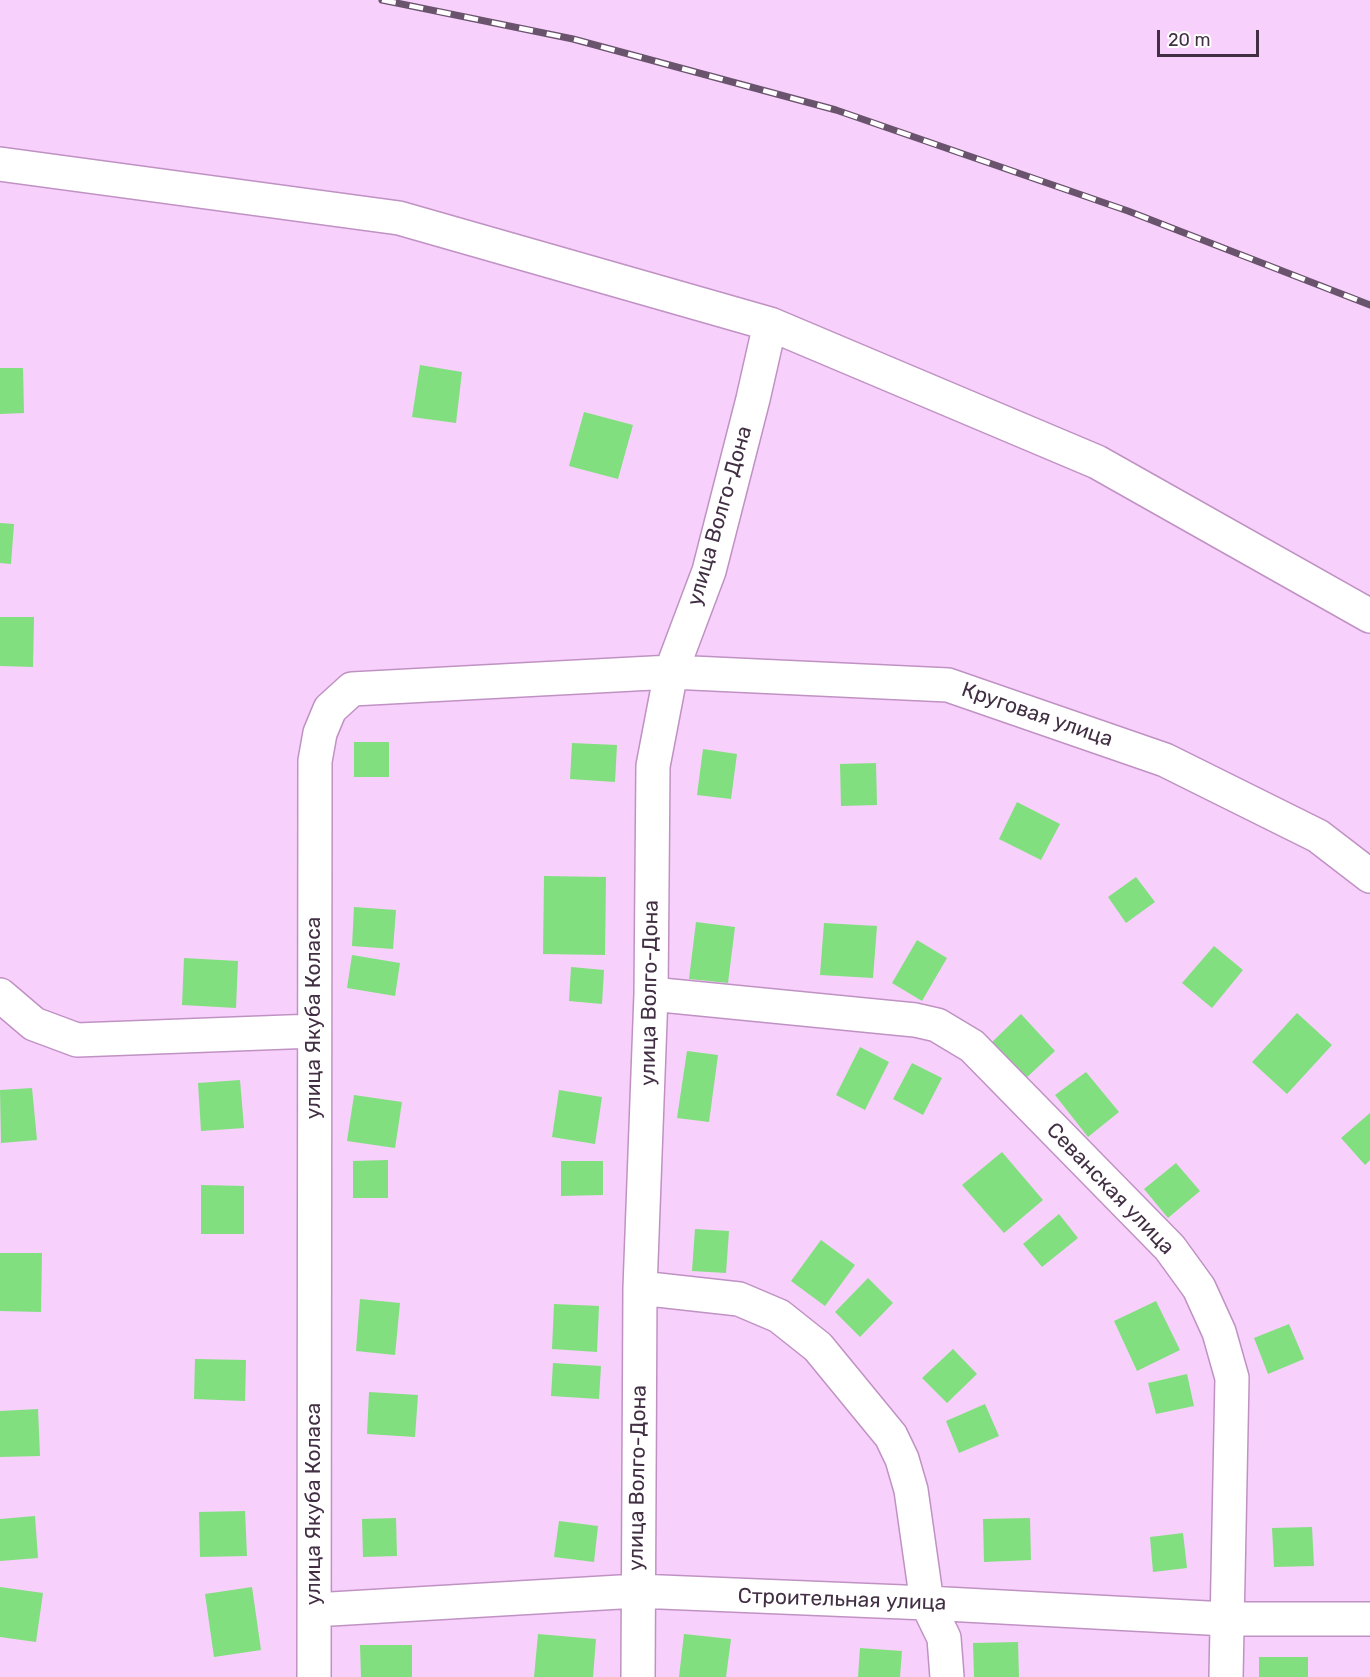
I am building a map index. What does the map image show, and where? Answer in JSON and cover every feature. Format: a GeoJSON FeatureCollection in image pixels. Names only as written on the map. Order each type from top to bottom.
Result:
{"type":"FeatureCollection","features":[{"type":"Feature","properties":{"kind":"street"},"geometry":{"type":"LineString","coordinates":[[0,164],[399,218],[770,324],[1097,462],[1370,616]]}},
{"type":"Feature","properties":{"kind":"street","name":"улица Волго-Дона"},"geometry":{"type":"LineString","coordinates":[[638,1677],[640,1288],[651,994],[653,766],[671,672],[709,572],[770,324]]}},
{"type":"Feature","properties":{"kind":"street","name":"Круговая улица"},"geometry":{"type":"LineString","coordinates":[[671,672],[948,685],[1165,760],[1318,836],[1370,876]]}},
{"type":"Feature","properties":{"kind":"street","name":"улица Якуба Коласа"},"geometry":{"type":"LineString","coordinates":[[314,1677],[315,761],[320,734],[330,709],[352,689],[671,672]]}},
{"type":"Feature","properties":{"kind":"street","name":"Севанская улица"},"geometry":{"type":"LineString","coordinates":[[651,994],[891,1016],[937,1025],[972,1046],[1170,1248],[1199,1288],[1219,1332],[1232,1378],[1226,1677]]}},
{"type":"Feature","properties":{"kind":"street"},"geometry":{"type":"LineString","coordinates":[[0,995],[34,1024],[77,1040],[314,1031]]}},
{"type":"Feature","properties":{"kind":"street"},"geometry":{"type":"LineString","coordinates":[[640,1288],[739,1299],[778,1316],[818,1347],[891,1436],[902,1459],[911,1490],[927,1603],[944,1638],[947,1677]]}},
{"type":"Feature","properties":{"kind":"street","name":"Строительная улица"},"geometry":{"type":"LineString","coordinates":[[314,1610],[637,1591],[1226,1619],[1370,1619]]}},
{"type":"Feature","properties":{"kind":"building"},"geometry":{"type":"Polygon","coordinates":[[[420,365],[462,372],[456,423],[412,417],[420,365]]]}},
{"type":"Feature","properties":{"kind":"building"},"geometry":{"type":"Polygon","coordinates":[[[0,368],[23,368],[24,413],[0,414],[0,368]]]}},
{"type":"Feature","properties":{"kind":"building"},"geometry":{"type":"Polygon","coordinates":[[[584,412],[633,425],[618,479],[569,466],[584,412]]]}},
{"type":"Feature","properties":{"kind":"building"},"geometry":{"type":"Polygon","coordinates":[[[0,523],[14,524],[11,564],[0,563],[0,523]]]}},
{"type":"Feature","properties":{"kind":"building"},"geometry":{"type":"Polygon","coordinates":[[[0,617],[34,617],[33,667],[0,666],[0,617]]]}},
{"type":"Feature","properties":{"kind":"building"},"geometry":{"type":"Polygon","coordinates":[[[354,742],[389,742],[389,777],[354,777],[354,742]]]}},
{"type":"Feature","properties":{"kind":"building"},"geometry":{"type":"Polygon","coordinates":[[[572,743],[617,745],[615,782],[570,779],[572,743]]]}},
{"type":"Feature","properties":{"kind":"building"},"geometry":{"type":"Polygon","coordinates":[[[703,749],[737,754],[731,799],[697,795],[703,749]]]}},
{"type":"Feature","properties":{"kind":"building"},"geometry":{"type":"Polygon","coordinates":[[[876,763],[877,805],[841,806],[840,764],[876,763]]]}},
{"type":"Feature","properties":{"kind":"building"},"geometry":{"type":"Polygon","coordinates":[[[1017,802],[1060,824],[1041,860],[999,839],[1017,802]]]}},
{"type":"Feature","properties":{"kind":"building"},"geometry":{"type":"Polygon","coordinates":[[[544,876],[606,877],[605,955],[543,954],[544,876]]]}},
{"type":"Feature","properties":{"kind":"building"},"geometry":{"type":"Polygon","coordinates":[[[1136,877],[1155,902],[1126,923],[1108,897],[1136,877]]]}},
{"type":"Feature","properties":{"kind":"building"},"geometry":{"type":"Polygon","coordinates":[[[354,907],[396,910],[393,949],[352,946],[354,907]]]}},
{"type":"Feature","properties":{"kind":"building"},"geometry":{"type":"Polygon","coordinates":[[[696,922],[735,927],[728,983],[689,979],[696,922]]]}},
{"type":"Feature","properties":{"kind":"building"},"geometry":{"type":"Polygon","coordinates":[[[824,923],[877,926],[873,978],[820,975],[824,923]]]}},
{"type":"Feature","properties":{"kind":"building"},"geometry":{"type":"Polygon","coordinates":[[[917,940],[947,958],[922,1001],[892,983],[917,940]]]}},
{"type":"Feature","properties":{"kind":"building"},"geometry":{"type":"Polygon","coordinates":[[[1214,946],[1243,970],[1212,1008],[1182,983],[1214,946]]]}},
{"type":"Feature","properties":{"kind":"building"},"geometry":{"type":"Polygon","coordinates":[[[352,955],[400,963],[395,996],[347,988],[352,955]]]}},
{"type":"Feature","properties":{"kind":"building"},"geometry":{"type":"Polygon","coordinates":[[[184,958],[238,961],[236,1008],[182,1005],[184,958]]]}},
{"type":"Feature","properties":{"kind":"building"},"geometry":{"type":"Polygon","coordinates":[[[571,967],[604,970],[602,1004],[569,1001],[571,967]]]}},
{"type":"Feature","properties":{"kind":"building"},"geometry":{"type":"Polygon","coordinates":[[[1297,1013],[1332,1045],[1287,1094],[1252,1062],[1297,1013]]]}},
{"type":"Feature","properties":{"kind":"building"},"geometry":{"type":"Polygon","coordinates":[[[1021,1014],[1055,1051],[1024,1080],[990,1044],[1021,1014]]]}},
{"type":"Feature","properties":{"kind":"building"},"geometry":{"type":"Polygon","coordinates":[[[860,1047],[889,1062],[865,1110],[836,1095],[860,1047]]]}},
{"type":"Feature","properties":{"kind":"building"},"geometry":{"type":"Polygon","coordinates":[[[687,1051],[718,1055],[709,1122],[677,1118],[687,1051]]]}},
{"type":"Feature","properties":{"kind":"building"},"geometry":{"type":"Polygon","coordinates":[[[912,1063],[942,1078],[923,1115],[893,1099],[912,1063]]]}},
{"type":"Feature","properties":{"kind":"building"},"geometry":{"type":"Polygon","coordinates":[[[1086,1072],[1119,1112],[1088,1137],[1055,1095],[1086,1072]]]}},
{"type":"Feature","properties":{"kind":"building"},"geometry":{"type":"Polygon","coordinates":[[[240,1080],[244,1128],[201,1131],[198,1083],[240,1080]]]}},
{"type":"Feature","properties":{"kind":"building"},"geometry":{"type":"Polygon","coordinates":[[[32,1088],[37,1140],[1,1143],[0,1090],[32,1088]]]}},
{"type":"Feature","properties":{"kind":"building"},"geometry":{"type":"Polygon","coordinates":[[[559,1090],[602,1097],[595,1144],[552,1137],[559,1090]]]}},
{"type":"Feature","properties":{"kind":"building"},"geometry":{"type":"Polygon","coordinates":[[[354,1095],[402,1102],[395,1148],[347,1141],[354,1095]]]}},
{"type":"Feature","properties":{"kind":"building"},"geometry":{"type":"Polygon","coordinates":[[[1370,1113],[1370,1160],[1365,1165],[1341,1138],[1370,1113]]]}},
{"type":"Feature","properties":{"kind":"building"},"geometry":{"type":"Polygon","coordinates":[[[1002,1152],[1043,1200],[1004,1233],[962,1185],[1002,1152]]]}},
{"type":"Feature","properties":{"kind":"building"},"geometry":{"type":"Polygon","coordinates":[[[388,1160],[388,1198],[353,1198],[353,1161],[388,1160]]]}},
{"type":"Feature","properties":{"kind":"building"},"geometry":{"type":"Polygon","coordinates":[[[561,1161],[603,1161],[603,1195],[561,1196],[561,1161]]]}},
{"type":"Feature","properties":{"kind":"building"},"geometry":{"type":"Polygon","coordinates":[[[1176,1163],[1200,1191],[1168,1218],[1144,1189],[1176,1163]]]}},
{"type":"Feature","properties":{"kind":"building"},"geometry":{"type":"Polygon","coordinates":[[[201,1185],[244,1186],[244,1234],[201,1234],[201,1185]]]}},
{"type":"Feature","properties":{"kind":"building"},"geometry":{"type":"Polygon","coordinates":[[[1059,1214],[1078,1238],[1042,1267],[1023,1244],[1059,1214]]]}},
{"type":"Feature","properties":{"kind":"building"},"geometry":{"type":"Polygon","coordinates":[[[695,1229],[729,1231],[726,1273],[692,1271],[695,1229]]]}},
{"type":"Feature","properties":{"kind":"building"},"geometry":{"type":"Polygon","coordinates":[[[821,1240],[855,1265],[825,1306],[791,1281],[821,1240]]]}},
{"type":"Feature","properties":{"kind":"building"},"geometry":{"type":"Polygon","coordinates":[[[0,1253],[42,1253],[41,1312],[0,1311],[0,1253]]]}},
{"type":"Feature","properties":{"kind":"building"},"geometry":{"type":"Polygon","coordinates":[[[868,1278],[893,1303],[860,1337],[835,1312],[868,1278]]]}},
{"type":"Feature","properties":{"kind":"building"},"geometry":{"type":"Polygon","coordinates":[[[360,1299],[400,1303],[395,1355],[356,1351],[360,1299]]]}},
{"type":"Feature","properties":{"kind":"building"},"geometry":{"type":"Polygon","coordinates":[[[1156,1301],[1180,1350],[1137,1371],[1114,1321],[1156,1301]]]}},
{"type":"Feature","properties":{"kind":"building"},"geometry":{"type":"Polygon","coordinates":[[[554,1304],[599,1306],[597,1352],[552,1349],[554,1304]]]}},
{"type":"Feature","properties":{"kind":"building"},"geometry":{"type":"Polygon","coordinates":[[[1289,1324],[1304,1359],[1268,1374],[1254,1338],[1289,1324]]]}},
{"type":"Feature","properties":{"kind":"building"},"geometry":{"type":"Polygon","coordinates":[[[953,1349],[977,1374],[947,1403],[922,1378],[953,1349]]]}},
{"type":"Feature","properties":{"kind":"building"},"geometry":{"type":"Polygon","coordinates":[[[195,1359],[246,1360],[245,1401],[194,1399],[195,1359]]]}},
{"type":"Feature","properties":{"kind":"building"},"geometry":{"type":"Polygon","coordinates":[[[553,1363],[601,1366],[599,1399],[551,1396],[553,1363]]]}},
{"type":"Feature","properties":{"kind":"building"},"geometry":{"type":"Polygon","coordinates":[[[1187,1374],[1194,1406],[1156,1414],[1148,1383],[1187,1374]]]}},
{"type":"Feature","properties":{"kind":"building"},"geometry":{"type":"Polygon","coordinates":[[[369,1392],[418,1395],[415,1437],[367,1434],[369,1392]]]}},
{"type":"Feature","properties":{"kind":"building"},"geometry":{"type":"Polygon","coordinates":[[[985,1404],[999,1436],[959,1453],[946,1421],[985,1404]]]}},
{"type":"Feature","properties":{"kind":"building"},"geometry":{"type":"Polygon","coordinates":[[[38,1409],[40,1456],[0,1457],[0,1411],[38,1409]]]}},
{"type":"Feature","properties":{"kind":"building"},"geometry":{"type":"Polygon","coordinates":[[[245,1511],[247,1556],[200,1557],[199,1512],[245,1511]]]}},
{"type":"Feature","properties":{"kind":"building"},"geometry":{"type":"Polygon","coordinates":[[[35,1516],[38,1558],[0,1561],[0,1519],[35,1516]]]}},
{"type":"Feature","properties":{"kind":"building"},"geometry":{"type":"Polygon","coordinates":[[[396,1518],[397,1556],[363,1557],[362,1519],[396,1518]]]}},
{"type":"Feature","properties":{"kind":"building"},"geometry":{"type":"Polygon","coordinates":[[[1030,1518],[1031,1560],[984,1562],[983,1519],[1030,1518]]]}},
{"type":"Feature","properties":{"kind":"building"},"geometry":{"type":"Polygon","coordinates":[[[559,1521],[598,1526],[594,1562],[554,1557],[559,1521]]]}},
{"type":"Feature","properties":{"kind":"building"},"geometry":{"type":"Polygon","coordinates":[[[1312,1527],[1314,1566],[1274,1567],[1272,1528],[1312,1527]]]}},
{"type":"Feature","properties":{"kind":"building"},"geometry":{"type":"Polygon","coordinates":[[[1183,1533],[1187,1568],[1153,1572],[1150,1537],[1183,1533]]]}},
{"type":"Feature","properties":{"kind":"building"},"geometry":{"type":"Polygon","coordinates":[[[0,1587],[43,1593],[36,1642],[0,1637],[0,1587]]]}},
{"type":"Feature","properties":{"kind":"building"},"geometry":{"type":"Polygon","coordinates":[[[252,1587],[261,1650],[214,1657],[205,1594],[252,1587]]]}},
{"type":"Feature","properties":{"kind":"building"},"geometry":{"type":"Polygon","coordinates":[[[538,1634],[596,1639],[593,1677],[534,1677],[538,1634]]]}},
{"type":"Feature","properties":{"kind":"building"},"geometry":{"type":"Polygon","coordinates":[[[684,1634],[731,1639],[726,1677],[679,1677],[684,1634]]]}},
{"type":"Feature","properties":{"kind":"building"},"geometry":{"type":"Polygon","coordinates":[[[1018,1642],[1019,1677],[974,1677],[973,1643],[1018,1642]]]}},
{"type":"Feature","properties":{"kind":"building"},"geometry":{"type":"Polygon","coordinates":[[[360,1645],[412,1645],[412,1677],[361,1677],[360,1645]]]}},
{"type":"Feature","properties":{"kind":"building"},"geometry":{"type":"Polygon","coordinates":[[[860,1648],[902,1651],[900,1677],[858,1677],[860,1648]]]}},
{"type":"Feature","properties":{"kind":"building"},"geometry":{"type":"Polygon","coordinates":[[[1259,1657],[1308,1657],[1308,1677],[1259,1677],[1259,1657]]]}},
{"type":"Feature","properties":{"kind":"railway"},"geometry":{"type":"LineString","coordinates":[[382,0],[573,39],[836,110],[1128,211],[1370,305]]}}]}
